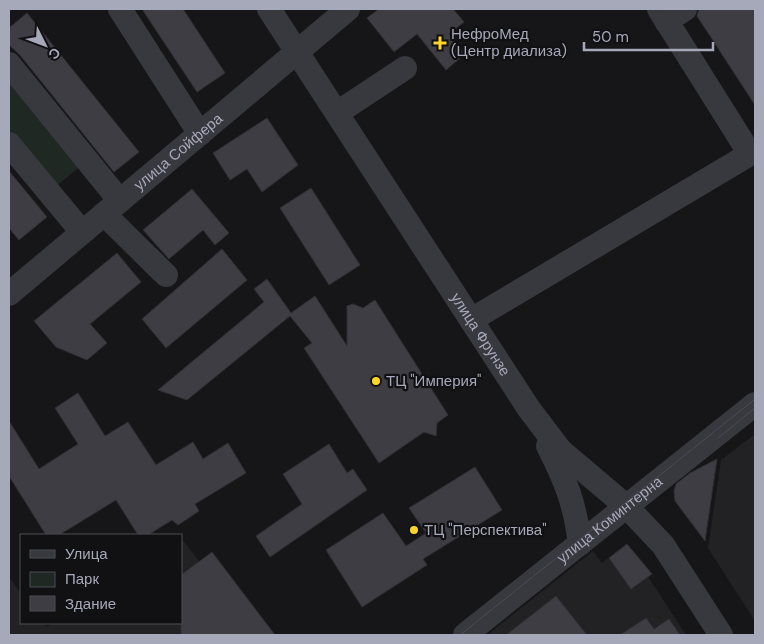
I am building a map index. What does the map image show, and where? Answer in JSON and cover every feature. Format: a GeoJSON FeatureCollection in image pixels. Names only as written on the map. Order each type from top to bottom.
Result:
{"type":"FeatureCollection","features":[{"type":"Feature","properties":{"kind":"street"},"geometry":{"type":"LineString","coordinates":[[120,9],[200,134]]}},
{"type":"Feature","properties":{"kind":"street","name":"улица Фрунзе"},"geometry":{"type":"LineString","coordinates":[[269,9],[529,408],[561,451],[627,507],[663,545],[721,635]]}},
{"type":"Feature","properties":{"kind":"street","name":"улица Сойфера"},"geometry":{"type":"LineString","coordinates":[[9,294],[348,9]]}},
{"type":"Feature","properties":{"kind":"street"},"geometry":{"type":"LineString","coordinates":[[471,320],[753,152],[670,13]]}},
{"type":"Feature","properties":{"kind":"street"},"geometry":{"type":"LineString","coordinates":[[9,64],[112,207],[166,275]]}},
{"type":"Feature","properties":{"kind":"street"},"geometry":{"type":"LineString","coordinates":[[337,113],[405,68]]}},
{"type":"Feature","properties":{"kind":"street"},"geometry":{"type":"LineString","coordinates":[[9,144],[82,232]]}},
{"type":"Feature","properties":{"kind":"street","name":"улица Коминтерна"},"geometry":{"type":"LineString","coordinates":[[465,635],[755,404]]}},
{"type":"Feature","properties":{"kind":"street"},"geometry":{"type":"LineString","coordinates":[[529,408],[564,478],[577,515],[580,544]]}},
{"type":"Feature","properties":{"kind":"shaded area"},"geometry":{"type":"Polygon","coordinates":[[[755,434],[755,621],[708,548],[721,460],[755,434]]]}},
{"type":"Feature","properties":{"kind":"shaded area"},"geometry":{"type":"Polygon","coordinates":[[[182,539],[257,635],[9,635],[9,577],[20,592],[20,624],[44,624],[47,627],[52,624],[182,624],[182,539]]]}},
{"type":"Feature","properties":{"kind":"shaded area"},"geometry":{"type":"Polygon","coordinates":[[[627,544],[686,635],[487,635],[593,551],[602,563],[627,544]]]}},
{"type":"Feature","properties":{"kind":"green space"},"geometry":{"type":"Polygon","coordinates":[[[9,75],[82,165],[54,188],[9,132],[9,75]]]}},
{"type":"Feature","properties":{"kind":"building"},"geometry":{"type":"Polygon","coordinates":[[[142,9],[183,9],[225,73],[197,92],[142,9]]]}},
{"type":"Feature","properties":{"kind":"building","name":"НефроМед (Центр диализа)"},"geometry":{"type":"Polygon","coordinates":[[[379,9],[453,9],[464,22],[449,34],[465,54],[446,70],[417,34],[394,52],[367,18],[379,9]]]}},
{"type":"Feature","properties":{"kind":"building"},"geometry":{"type":"Polygon","coordinates":[[[699,9],[755,9],[755,105],[697,16],[699,9]]]}},
{"type":"Feature","properties":{"kind":"building"},"geometry":{"type":"Polygon","coordinates":[[[27,13],[139,152],[114,172],[20,55],[9,45],[9,28],[27,13]]]}},
{"type":"Feature","properties":{"kind":"building"},"geometry":{"type":"Polygon","coordinates":[[[267,118],[298,165],[262,192],[247,169],[230,180],[213,153],[267,118]]]}},
{"type":"Feature","properties":{"kind":"building"},"geometry":{"type":"Polygon","coordinates":[[[9,171],[47,217],[19,240],[9,228],[9,171]]]}},
{"type":"Feature","properties":{"kind":"building"},"geometry":{"type":"Polygon","coordinates":[[[311,188],[360,265],[329,285],[280,208],[311,188]]]}},
{"type":"Feature","properties":{"kind":"building"},"geometry":{"type":"Polygon","coordinates":[[[192,189],[229,233],[215,245],[203,230],[169,259],[143,230],[192,189]]]}},
{"type":"Feature","properties":{"kind":"building"},"geometry":{"type":"Polygon","coordinates":[[[222,249],[247,280],[166,348],[142,319],[222,249]]]}},
{"type":"Feature","properties":{"kind":"building"},"geometry":{"type":"Polygon","coordinates":[[[117,253],[141,282],[90,324],[107,343],[87,360],[56,347],[34,321],[117,253]]]}},
{"type":"Feature","properties":{"kind":"building","name":"ТЦ \"Империя\""},"geometry":{"type":"Polygon","coordinates":[[[267,279],[291,313],[315,296],[347,346],[347,306],[353,304],[363,308],[375,300],[448,415],[437,423],[436,436],[424,432],[379,463],[304,348],[312,343],[290,316],[187,400],[158,390],[264,302],[254,289],[267,279]]]}},
{"type":"Feature","properties":{"kind":"building"},"geometry":{"type":"Polygon","coordinates":[[[78,393],[105,436],[128,422],[156,465],[193,442],[203,459],[228,443],[246,473],[195,504],[199,511],[178,525],[172,520],[150,534],[137,534],[116,500],[61,534],[45,534],[9,476],[9,421],[39,469],[78,444],[55,408],[78,393]]]}},
{"type":"Feature","properties":{"kind":"building"},"geometry":{"type":"Polygon","coordinates":[[[329,444],[347,473],[353,469],[367,490],[270,557],[256,536],[302,504],[283,474],[329,444]]]}},
{"type":"Feature","properties":{"kind":"building"},"geometry":{"type":"Polygon","coordinates":[[[717,459],[705,541],[675,501],[674,491],[676,484],[690,473],[717,459]]]}},
{"type":"Feature","properties":{"kind":"building","name":"ТЦ \"Перспектива\""},"geometry":{"type":"Polygon","coordinates":[[[475,467],[502,510],[423,559],[427,565],[362,607],[326,550],[383,513],[406,546],[426,533],[409,508],[475,467]]]}},
{"type":"Feature","properties":{"kind":"building"},"geometry":{"type":"Polygon","coordinates":[[[627,544],[652,574],[631,589],[609,558],[627,544]]]}},
{"type":"Feature","properties":{"kind":"building"},"geometry":{"type":"Polygon","coordinates":[[[212,552],[275,635],[181,635],[182,574],[212,552]]]}},
{"type":"Feature","properties":{"kind":"building"},"geometry":{"type":"Polygon","coordinates":[[[556,596],[587,635],[506,635],[556,596]]]}},
{"type":"Feature","properties":{"kind":"building"},"geometry":{"type":"Polygon","coordinates":[[[646,618],[654,629],[669,619],[680,635],[620,635],[646,618]]]}},
{"type":"Feature","properties":{"kind":"tram line"},"geometry":{"type":"LineString","coordinates":[[460,635],[755,399]]}},
{"type":"Feature","properties":{"kind":"tram line"},"geometry":{"type":"LineString","coordinates":[[718,438],[755,408]]}},
{"type":"Feature","properties":{"kind":"tram line"},"geometry":{"type":"LineString","coordinates":[[564,562],[613,523]]}},
{"type":"Feature","properties":{"kind":"place","name":"НефроМед (Центр диализа)"},"geometry":{"type":"Point","coordinates":[440,43]}},
{"type":"Feature","properties":{"kind":"place","name":"ТЦ \"Империя\""},"geometry":{"type":"Point","coordinates":[376,381]}},
{"type":"Feature","properties":{"kind":"place","name":"ТЦ \"Перспектива\""},"geometry":{"type":"Point","coordinates":[414,530]}}]}
